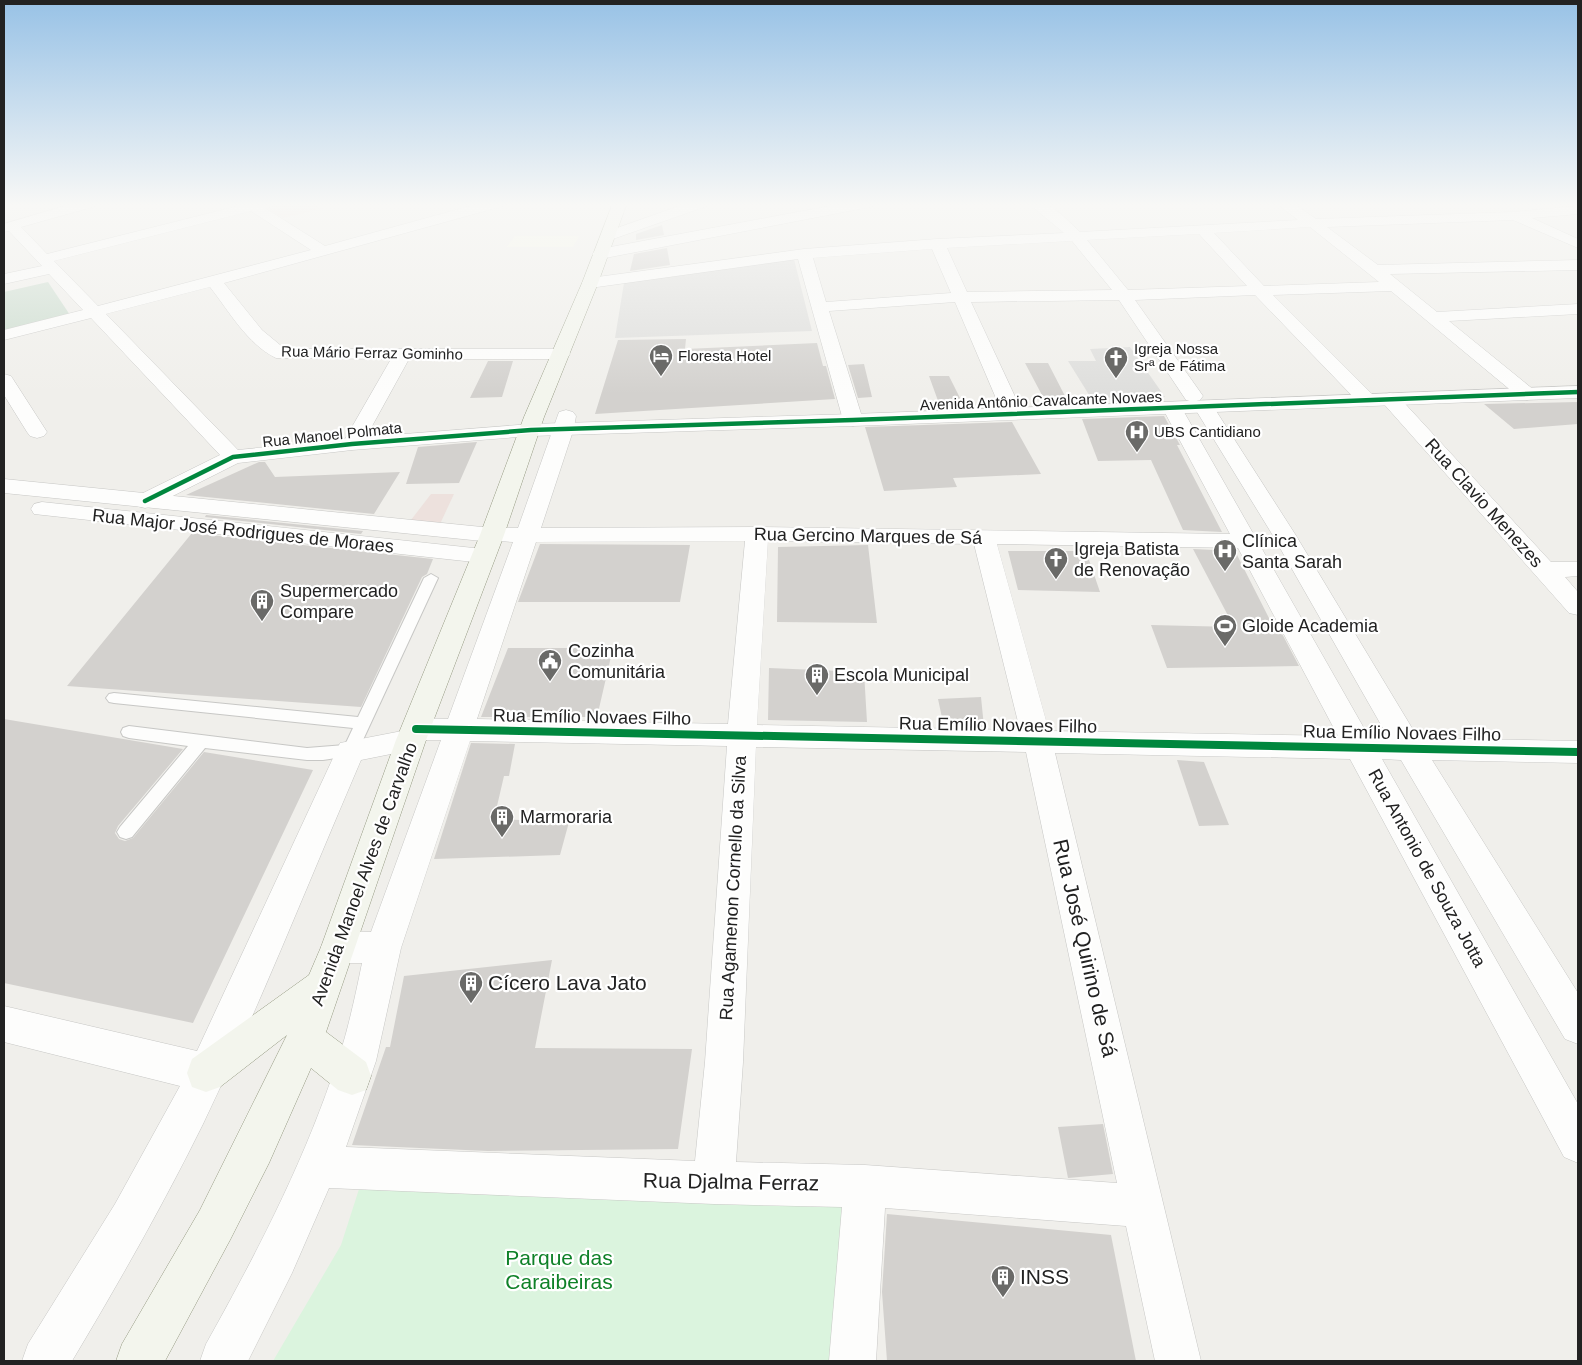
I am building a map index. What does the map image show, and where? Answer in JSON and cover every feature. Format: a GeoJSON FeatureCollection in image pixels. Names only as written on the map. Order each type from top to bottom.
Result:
{"type":"FeatureCollection","features":[{"type":"Feature","properties":{"kind":"main road","name":"Avenida Manoel Alves de Carvalho"},"geometry":{"type":"LineString","coordinates":[[139,1361],[228,1200],[305,1039],[414,734],[488,546],[533,423],[596,267]]}},
{"type":"Feature","properties":{"kind":"main road"},"geometry":{"type":"LineString","coordinates":[[206,1073],[322,987]]}},
{"type":"Feature","properties":{"kind":"main road"},"geometry":{"type":"LineString","coordinates":[[305,1039],[352,1076]]}},
{"type":"Feature","properties":{"kind":"street"},"geometry":{"type":"LineString","coordinates":[[4,279],[41,267]]}},
{"type":"Feature","properties":{"kind":"street"},"geometry":{"type":"LineString","coordinates":[[51,267],[233,458]]}},
{"type":"Feature","properties":{"kind":"street"},"geometry":{"type":"LineString","coordinates":[[4,336],[263,267]]}},
{"type":"Feature","properties":{"kind":"street"},"geometry":{"type":"LineString","coordinates":[[590,283],[710,267]]}},
{"type":"Feature","properties":{"kind":"street"},"geometry":{"type":"LineString","coordinates":[[808,267],[851,414]]}},
{"type":"Feature","properties":{"kind":"street"},"geometry":{"type":"LineString","coordinates":[[948,267],[1008,403]]}},
{"type":"Feature","properties":{"kind":"street"},"geometry":{"type":"LineString","coordinates":[[1101,267],[1124,295],[1190,404],[1244,467],[1410,748],[1578,1026]]}},
{"type":"Feature","properties":{"kind":"street"},"geometry":{"type":"LineString","coordinates":[[1237,267],[1362,395],[1390,399],[1521,389],[1578,382]]}},
{"type":"Feature","properties":{"kind":"street"},"geometry":{"type":"LineString","coordinates":[[1368,267],[1434,317],[1521,389]]}},
{"type":"Feature","properties":{"kind":"street"},"geometry":{"type":"LineString","coordinates":[[1372,270],[1508,267]]}},
{"type":"Feature","properties":{"kind":"street","name":"Rua Mário Ferraz Gominho"},"geometry":{"type":"LineString","coordinates":[[214,281],[258,335],[276,352],[403,355],[561,354]]}},
{"type":"Feature","properties":{"kind":"street"},"geometry":{"type":"LineString","coordinates":[[819,307],[961,297],[1124,295],[1395,286]]}},
{"type":"Feature","properties":{"kind":"street"},"geometry":{"type":"LineString","coordinates":[[1434,317],[1578,309]]}},
{"type":"Feature","properties":{"kind":"street"},"geometry":{"type":"LineString","coordinates":[[352,444],[377,397],[403,355]]}},
{"type":"Feature","properties":{"kind":"street"},"geometry":{"type":"LineString","coordinates":[[4,380],[37,432]]}},
{"type":"Feature","properties":{"kind":"street"},"geometry":{"type":"LineString","coordinates":[[961,410],[1190,404],[1521,389],[1578,392]]}},
{"type":"Feature","properties":{"kind":"street","name":"Rua Clavio Menezes"},"geometry":{"type":"LineString","coordinates":[[1390,399],[1578,607]]}},
{"type":"Feature","properties":{"kind":"street","name":"Avenida Antônio Cavalcante Novaes"},"geometry":{"type":"LineString","coordinates":[[961,410],[1008,403],[1190,404]]}},
{"type":"Feature","properties":{"kind":"street","name":"Rua Antonio de Souza Jotta"},"geometry":{"type":"LineString","coordinates":[[1190,404],[1244,541],[1360,746],[1578,1143]]}},
{"type":"Feature","properties":{"kind":"street","name":"Rua Manoel Polmata"},"geometry":{"type":"LineString","coordinates":[[145,501],[233,458],[533,423],[961,410]]}},
{"type":"Feature","properties":{"kind":"street"},"geometry":{"type":"LineString","coordinates":[[223,1361],[284,1242],[318,1167],[352,1076],[383,948],[565,422]]}},
{"type":"Feature","properties":{"kind":"street","name":"Rua Major José Rodrigues de Moraes"},"geometry":{"type":"LineString","coordinates":[[4,486],[204,507],[488,546]]}},
{"type":"Feature","properties":{"kind":"street","name":"Rua Major José Rodrigues de Moraes"},"geometry":{"type":"LineString","coordinates":[[4,505],[184,526],[488,546]]}},
{"type":"Feature","properties":{"kind":"street"},"geometry":{"type":"LineString","coordinates":[[184,526],[204,507]]}},
{"type":"Feature","properties":{"kind":"street","name":"Rua Gercino Marques de Sá"},"geometry":{"type":"LineString","coordinates":[[488,546],[525,535],[757,534],[1244,541]]}},
{"type":"Feature","properties":{"kind":"street","name":"Rua Agamenon Cornello da Silva"},"geometry":{"type":"LineString","coordinates":[[714,1183],[724,1062],[742,734],[757,534]]}},
{"type":"Feature","properties":{"kind":"street","name":"Rua José Quirino de Sá"},"geometry":{"type":"LineString","coordinates":[[984,538],[1038,742],[1178,1361]]}},
{"type":"Feature","properties":{"kind":"street"},"geometry":{"type":"LineString","coordinates":[[1545,570],[1578,569]]}},
{"type":"Feature","properties":{"kind":"street","name":"Rua Emílio Novaes Filho"},"geometry":{"type":"LineString","coordinates":[[356,737],[459,731],[742,734],[1038,742],[1360,746],[1578,752]]}},
{"type":"Feature","properties":{"kind":"street"},"geometry":{"type":"LineString","coordinates":[[45,1361],[135,1210],[206,1073],[356,737]]}},
{"type":"Feature","properties":{"kind":"street"},"geometry":{"type":"LineString","coordinates":[[339,947],[383,948]]}},
{"type":"Feature","properties":{"kind":"street"},"geometry":{"type":"LineString","coordinates":[[4,1024],[206,1073]]}},
{"type":"Feature","properties":{"kind":"street","name":"Rua Djalma Ferraz"},"geometry":{"type":"LineString","coordinates":[[318,1167],[714,1183],[865,1186],[1144,1206]]}},
{"type":"Feature","properties":{"kind":"street"},"geometry":{"type":"LineString","coordinates":[[852,1361],[865,1186]]}},
{"type":"Feature","properties":{"kind":"lane"},"geometry":{"type":"LineString","coordinates":[[130,732],[307,754],[322,754],[356,737],[431,578]]}},
{"type":"Feature","properties":{"kind":"lane"},"geometry":{"type":"LineString","coordinates":[[114,698],[356,737]]}},
{"type":"Feature","properties":{"kind":"lane"},"geometry":{"type":"LineString","coordinates":[[126,832],[201,742]]}},
{"type":"Feature","properties":{"kind":"shaded area"},"geometry":{"type":"Polygon","coordinates":[[[739,267],[796,267],[812,331],[615,338],[624,283],[739,267]]]}},
{"type":"Feature","properties":{"kind":"shaded area","name":"Igreja Nossa Srª de Fátima"},"geometry":{"type":"Polygon","coordinates":[[[1130,347],[1165,397],[1091,398],[1068,361],[1096,361],[1090,349],[1130,347]]]}},
{"type":"Feature","properties":{"kind":"shaded area"},"geometry":{"type":"Polygon","coordinates":[[[431,494],[454,494],[440,524],[411,520],[431,494]]]}},
{"type":"Feature","properties":{"kind":"green space"},"geometry":{"type":"Polygon","coordinates":[[[48,282],[72,318],[4,334],[4,292],[48,282]]]}},
{"type":"Feature","properties":{"kind":"green space","name":"Parque das Caraibeiras"},"geometry":{"type":"Polygon","coordinates":[[[360,1186],[862,1206],[839,1361],[273,1361],[341,1245],[360,1186]]]}},
{"type":"Feature","properties":{"kind":"building"},"geometry":{"type":"Polygon","coordinates":[[[631,267],[659,267],[630,271],[631,267]]]}},
{"type":"Feature","properties":{"kind":"building","name":"Floresta Hotel"},"geometry":{"type":"Polygon","coordinates":[[[686,339],[685,349],[817,343],[823,366],[826,366],[835,399],[595,414],[618,340],[686,339]]]}},
{"type":"Feature","properties":{"kind":"building"},"geometry":{"type":"Polygon","coordinates":[[[488,361],[513,361],[502,397],[470,398],[488,361]]]}},
{"type":"Feature","properties":{"kind":"building"},"geometry":{"type":"Polygon","coordinates":[[[1025,363],[1048,363],[1065,396],[1043,397],[1025,363]]]}},
{"type":"Feature","properties":{"kind":"building"},"geometry":{"type":"Polygon","coordinates":[[[864,364],[872,397],[858,398],[848,365],[864,364]]]}},
{"type":"Feature","properties":{"kind":"building"},"geometry":{"type":"Polygon","coordinates":[[[929,376],[949,376],[965,408],[941,409],[929,376]]]}},
{"type":"Feature","properties":{"kind":"building"},"geometry":{"type":"Polygon","coordinates":[[[1578,402],[1578,424],[1514,429],[1484,404],[1578,402]]]}},
{"type":"Feature","properties":{"kind":"building"},"geometry":{"type":"Polygon","coordinates":[[[1164,416],[1222,532],[1183,530],[1151,460],[1098,461],[1082,419],[1164,416]]]}},
{"type":"Feature","properties":{"kind":"building"},"geometry":{"type":"Polygon","coordinates":[[[1012,422],[1041,474],[953,478],[957,487],[884,491],[865,427],[1012,422]]]}},
{"type":"Feature","properties":{"kind":"building"},"geometry":{"type":"Polygon","coordinates":[[[477,442],[459,483],[406,484],[418,447],[477,442]]]}},
{"type":"Feature","properties":{"kind":"building"},"geometry":{"type":"Polygon","coordinates":[[[259,462],[265,462],[275,477],[400,472],[374,514],[186,495],[259,462]]]}},
{"type":"Feature","properties":{"kind":"building"},"geometry":{"type":"Polygon","coordinates":[[[206,515],[363,531],[361,534],[205,517],[206,515]]]}},
{"type":"Feature","properties":{"kind":"building","name":"Supermercado Compare"},"geometry":{"type":"Polygon","coordinates":[[[192,533],[433,559],[427,574],[422,577],[361,707],[67,686],[192,533]]]}},
{"type":"Feature","properties":{"kind":"building"},"geometry":{"type":"Polygon","coordinates":[[[540,544],[690,545],[680,602],[518,602],[540,544]]]}},
{"type":"Feature","properties":{"kind":"building"},"geometry":{"type":"Polygon","coordinates":[[[868,545],[877,623],[777,622],[778,547],[868,545]]]}},
{"type":"Feature","properties":{"kind":"building","name":"Gloide Academia"},"geometry":{"type":"Polygon","coordinates":[[[1193,549],[1235,551],[1274,628],[1279,628],[1299,666],[1167,668],[1151,625],[1234,627],[1193,549]]]}},
{"type":"Feature","properties":{"kind":"building","name":"Igreja Batista de Renovação"},"geometry":{"type":"Polygon","coordinates":[[[1008,551],[1086,551],[1100,592],[1018,590],[1008,551]]]}},
{"type":"Feature","properties":{"kind":"building","name":"Cozinha Comunitária"},"geometry":{"type":"Polygon","coordinates":[[[508,648],[613,648],[597,717],[481,717],[508,648]]]}},
{"type":"Feature","properties":{"kind":"building","name":"Escola Municipal"},"geometry":{"type":"Polygon","coordinates":[[[769,668],[864,672],[867,722],[768,720],[769,668]]]}},
{"type":"Feature","properties":{"kind":"building"},"geometry":{"type":"Polygon","coordinates":[[[981,697],[984,727],[944,727],[938,699],[981,697]]]}},
{"type":"Feature","properties":{"kind":"building"},"geometry":{"type":"Polygon","coordinates":[[[4,719],[183,749],[118,826],[115,833],[119,839],[125,841],[133,838],[204,752],[313,770],[193,1023],[4,983],[4,719]]]}},
{"type":"Feature","properties":{"kind":"building"},"geometry":{"type":"Polygon","coordinates":[[[471,743],[515,744],[509,776],[504,776],[494,819],[569,822],[560,855],[434,859],[471,743]]]}},
{"type":"Feature","properties":{"kind":"building"},"geometry":{"type":"Polygon","coordinates":[[[1177,760],[1204,762],[1229,825],[1199,826],[1177,760]]]}},
{"type":"Feature","properties":{"kind":"building"},"geometry":{"type":"Polygon","coordinates":[[[552,960],[535,1048],[692,1049],[678,1149],[488,1151],[352,1145],[386,1047],[390,1047],[404,976],[552,960]]]}},
{"type":"Feature","properties":{"kind":"building"},"geometry":{"type":"Polygon","coordinates":[[[1103,1124],[1113,1174],[1068,1178],[1058,1127],[1103,1124]]]}},
{"type":"Feature","properties":{"kind":"building","name":"INSS"},"geometry":{"type":"Polygon","coordinates":[[[887,1214],[1111,1235],[1136,1361],[887,1361],[882,1292],[887,1214]]]}},
{"type":"Feature","properties":{"kind":"cycle path"},"geometry":{"type":"LineString","coordinates":[[145,501],[233,457],[352,444],[531,430],[853,420],[1578,392]]}},
{"type":"Feature","properties":{"kind":"cycle path"},"geometry":{"type":"LineString","coordinates":[[416,729],[1578,752]]}},
{"type":"Feature","properties":{"kind":"place","name":"Floresta Hotel"},"geometry":{"type":"Point","coordinates":[661,377]}},
{"type":"Feature","properties":{"kind":"place","name":"Igreja Nossa Srª de Fátima"},"geometry":{"type":"Point","coordinates":[1116,379]}},
{"type":"Feature","properties":{"kind":"place","name":"UBS Cantidiano"},"geometry":{"type":"Point","coordinates":[1137,453]}},
{"type":"Feature","properties":{"kind":"place","name":"Clínica Santa Sarah"},"geometry":{"type":"Point","coordinates":[1225,572]}},
{"type":"Feature","properties":{"kind":"place","name":"Igreja Batista de Renovação"},"geometry":{"type":"Point","coordinates":[1056,580]}},
{"type":"Feature","properties":{"kind":"place","name":"Supermercado Compare"},"geometry":{"type":"Point","coordinates":[262,622]}},
{"type":"Feature","properties":{"kind":"place","name":"Gloide Academia"},"geometry":{"type":"Point","coordinates":[1225,647]}},
{"type":"Feature","properties":{"kind":"place","name":"Cozinha Comunitária"},"geometry":{"type":"Point","coordinates":[550,682]}},
{"type":"Feature","properties":{"kind":"place","name":"Escola Municipal"},"geometry":{"type":"Point","coordinates":[817,696]}},
{"type":"Feature","properties":{"kind":"place","name":"Marmoraria"},"geometry":{"type":"Point","coordinates":[502,838]}},
{"type":"Feature","properties":{"kind":"place","name":"Cícero Lava Jato"},"geometry":{"type":"Point","coordinates":[471,1004]}},
{"type":"Feature","properties":{"kind":"place","name":"INSS"},"geometry":{"type":"Point","coordinates":[1003,1298]}}]}
